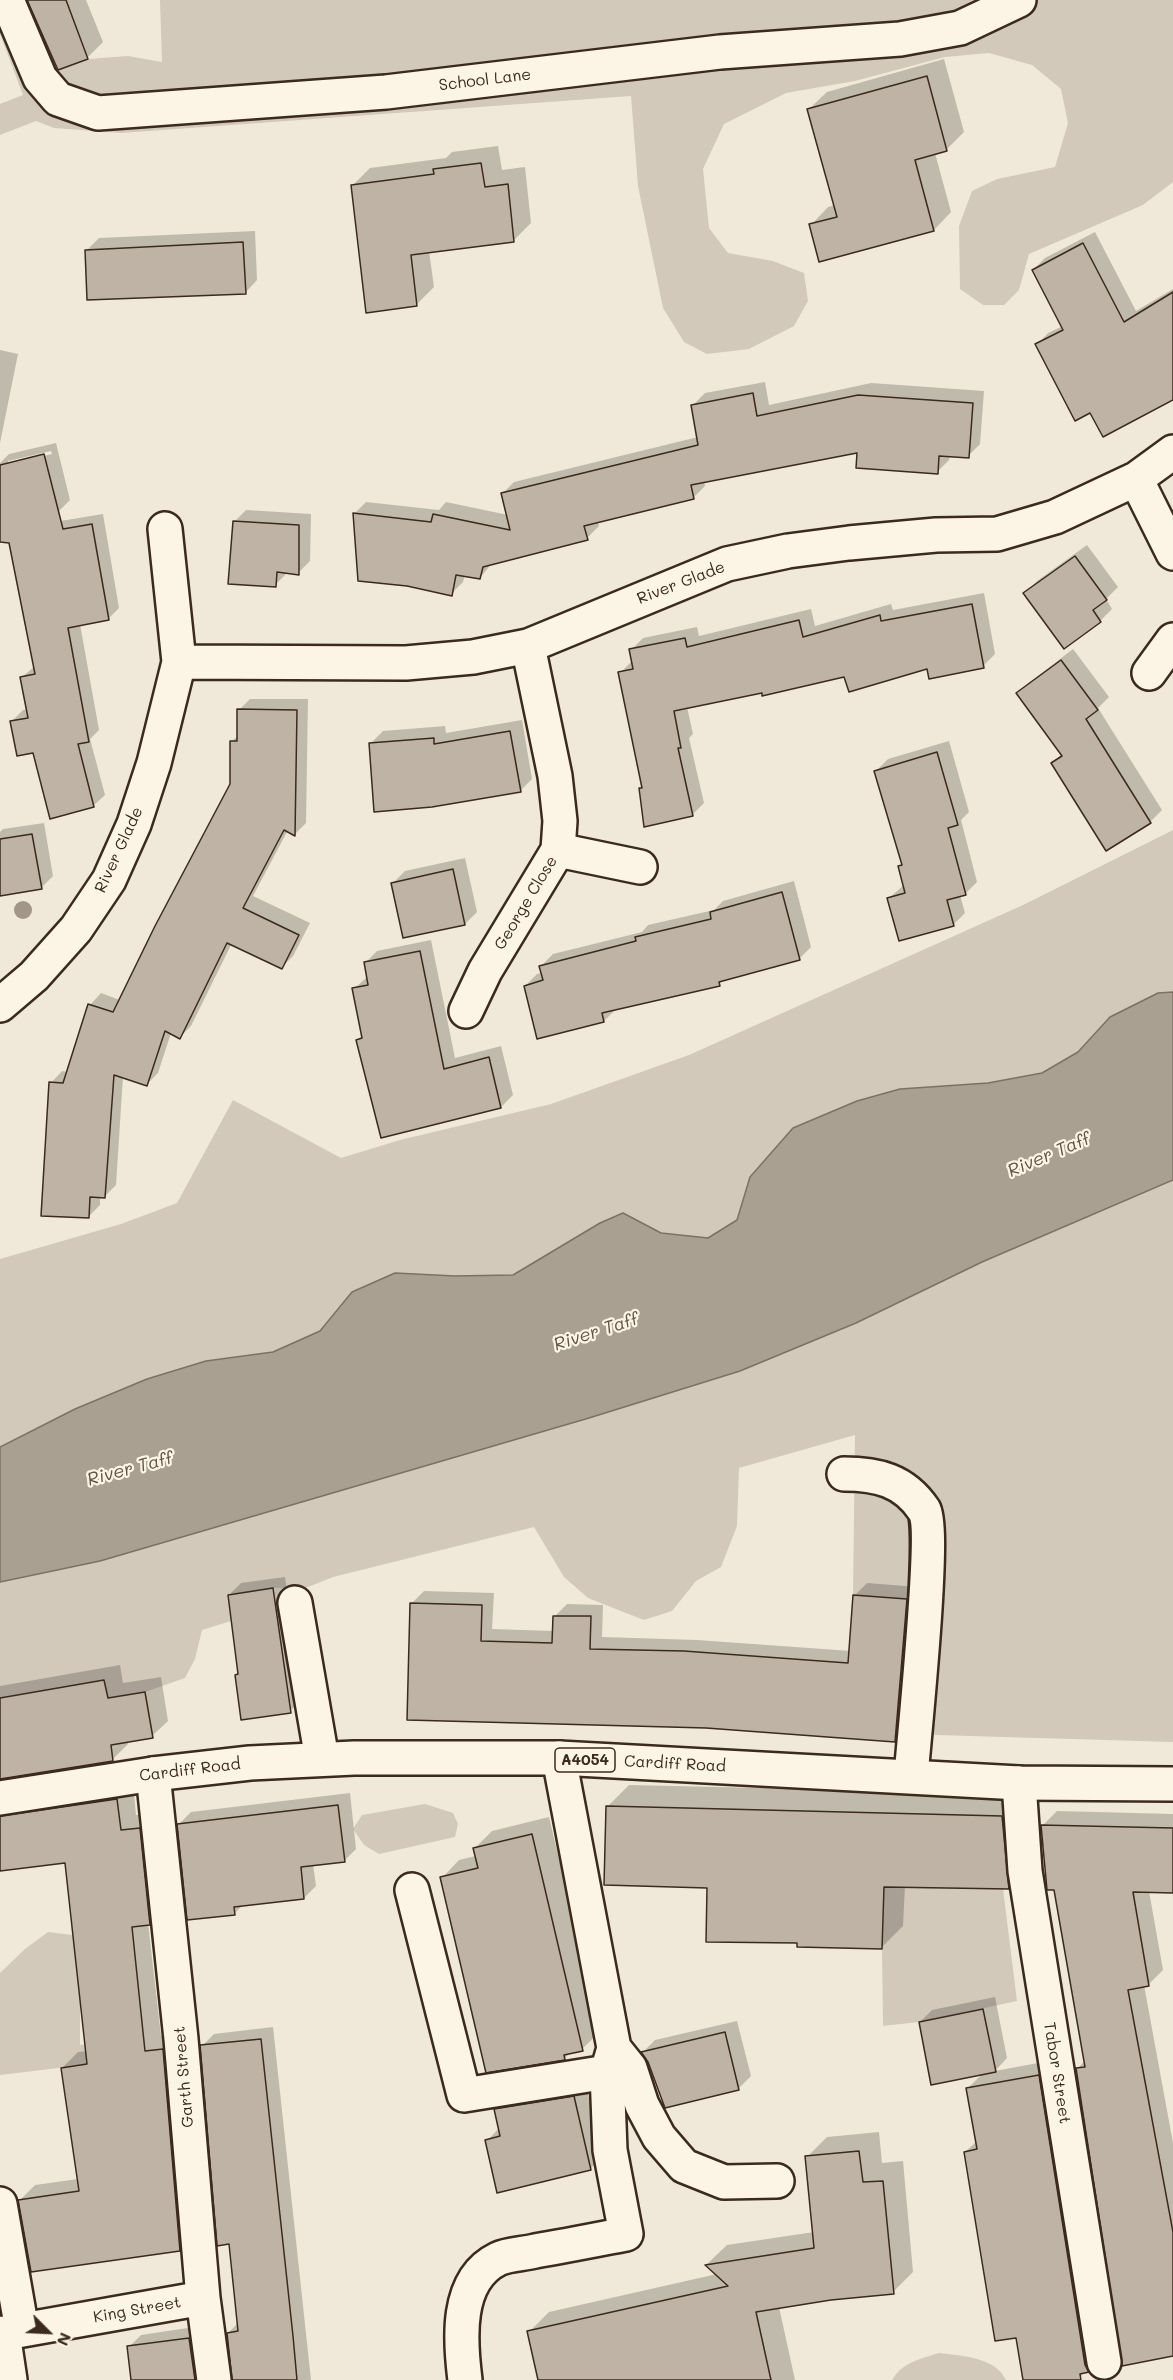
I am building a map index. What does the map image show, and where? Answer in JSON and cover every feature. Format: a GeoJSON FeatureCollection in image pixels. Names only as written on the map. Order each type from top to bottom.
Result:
{"type":"FeatureCollection","features":[{"type":"Feature","properties":{"kind":"street","name":"School Lane"},"geometry":{"type":"LineString","coordinates":[[7,0],[40,78],[58,99],[98,113],[386,92],[720,52],[900,39],[960,28],[1019,0]]}},
{"type":"Feature","properties":{"kind":"street","name":"River Glade"},"geometry":{"type":"LineString","coordinates":[[178,662],[406,663],[473,657],[528,646],[727,564],[788,551],[849,543],[936,535],[997,534],[1055,517],[1136,479],[1173,452]]}},
{"type":"Feature","properties":{"kind":"street"},"geometry":{"type":"LineString","coordinates":[[1136,479],[1173,553]]}},
{"type":"Feature","properties":{"kind":"street","name":"River Glade"},"geometry":{"type":"LineString","coordinates":[[0,1005],[34,976],[76,929],[109,880],[135,824],[154,763],[178,662],[165,529]]}},
{"type":"Feature","properties":{"kind":"street"},"geometry":{"type":"LineString","coordinates":[[1149,673],[1173,640]]}},
{"type":"Feature","properties":{"kind":"street","name":"George Close"},"geometry":{"type":"LineString","coordinates":[[466,1011],[485,971],[558,850],[560,821],[555,776],[528,646]]}},
{"type":"Feature","properties":{"kind":"street"},"geometry":{"type":"LineString","coordinates":[[558,850],[640,867]]}},
{"type":"Feature","properties":{"kind":"street"},"geometry":{"type":"LineString","coordinates":[[844,1474],[870,1474],[895,1483],[909,1493],[925,1511],[928,1552],[911,1776]]}},
{"type":"Feature","properties":{"kind":"street"},"geometry":{"type":"LineString","coordinates":[[295,1603],[322,1759]]}},
{"type":"Feature","properties":{"kind":"street","name":"Cardiff Road"},"geometry":{"type":"LineString","coordinates":[[0,1798],[153,1774],[250,1763],[322,1759],[453,1757],[559,1758],[1019,1783],[1173,1784]]}},
{"type":"Feature","properties":{"kind":"street"},"geometry":{"type":"LineString","coordinates":[[465,2380],[461,2349],[462,2322],[468,2296],[480,2273],[499,2258],[626,2234],[610,2150],[610,2060],[559,1758]]}},
{"type":"Feature","properties":{"kind":"street","name":"Garth Street"},"geometry":{"type":"LineString","coordinates":[[153,1774],[181,2039],[203,2298],[214,2380]]}},
{"type":"Feature","properties":{"kind":"street","name":"Tabor Street"},"geometry":{"type":"LineString","coordinates":[[1019,1783],[1025,1871],[1104,2362]]}},
{"type":"Feature","properties":{"kind":"street"},"geometry":{"type":"LineString","coordinates":[[412,1890],[464,2095],[610,2060],[630,2068],[642,2105],[659,2137],[684,2166],[724,2182],[777,2181]]}},
{"type":"Feature","properties":{"kind":"street"},"geometry":{"type":"LineString","coordinates":[[0,2204],[10,2380]]}},
{"type":"Feature","properties":{"kind":"street","name":"King Street"},"geometry":{"type":"LineString","coordinates":[[8,2332],[203,2298]]}},
{"type":"Feature","properties":{"kind":"shaded area"},"geometry":{"type":"Polygon","coordinates":[[[0,0],[26,0],[54,72],[88,59],[128,56],[162,62],[160,0],[1173,0],[1173,182],[1143,205],[1029,254],[1019,290],[1004,305],[983,305],[960,289],[959,226],[972,191],[997,179],[1055,167],[1068,123],[1061,89],[1032,65],[989,53],[945,57],[855,81],[786,93],[724,124],[703,169],[709,228],[728,253],[773,261],[804,273],[808,301],[794,326],[749,349],[707,354],[684,342],[663,308],[638,186],[631,96],[121,133],[54,128],[36,121],[0,135],[0,104],[23,95],[0,34],[0,0]]]}},
{"type":"Feature","properties":{"kind":"shaded area"},"geometry":{"type":"Polygon","coordinates":[[[1173,830],[1173,992],[1158,993],[1110,1017],[1078,1052],[1042,1073],[988,1083],[857,1101],[793,1128],[750,1177],[737,1220],[708,1238],[661,1233],[623,1213],[600,1223],[513,1275],[455,1276],[352,1292],[320,1331],[273,1352],[206,1361],[147,1379],[75,1409],[0,1447],[0,1259],[121,1224],[177,1203],[233,1100],[341,1158],[400,1140],[551,1104],[689,1055],[1023,905],[1173,830]]]}},
{"type":"Feature","properties":{"kind":"shaded area"},"geometry":{"type":"Polygon","coordinates":[[[1173,1180],[1173,1742],[936,1735],[915,1732],[910,1599],[853,1595],[855,1435],[739,1468],[737,1526],[721,1567],[696,1581],[672,1611],[644,1620],[588,1598],[564,1577],[534,1527],[333,1577],[308,1587],[273,1588],[228,1595],[231,1621],[202,1630],[195,1659],[185,1678],[145,1692],[108,1698],[104,1680],[0,1698],[0,1582],[100,1561],[589,1418],[740,1371],[856,1323],[982,1262],[1173,1180]]]}},
{"type":"Feature","properties":{"kind":"shaded area"},"geometry":{"type":"Polygon","coordinates":[[[425,1804],[453,1813],[458,1824],[455,1837],[379,1854],[364,1845],[353,1829],[362,1815],[425,1804]]]}},
{"type":"Feature","properties":{"kind":"shaded area"},"geometry":{"type":"Polygon","coordinates":[[[884,1887],[1003,1889],[1017,2001],[919,2022],[883,2026],[884,1887]]]}},
{"type":"Feature","properties":{"kind":"shaded area"},"geometry":{"type":"Polygon","coordinates":[[[48,1932],[73,1935],[80,2001],[80,2045],[143,2038],[141,2058],[0,2075],[0,1973],[25,1949],[48,1932]]]}},
{"type":"Feature","properties":{"kind":"shaded area"},"geometry":{"type":"Polygon","coordinates":[[[939,2353],[986,2362],[1001,2372],[1006,2380],[892,2380],[907,2365],[939,2353]]]}},
{"type":"Feature","properties":{"kind":"water","name":"River Taff"},"geometry":{"type":"Polygon","coordinates":[[[1173,992],[1173,1180],[982,1262],[856,1323],[740,1371],[589,1418],[100,1561],[0,1582],[0,1447],[75,1409],[147,1379],[206,1361],[273,1352],[320,1331],[352,1292],[395,1273],[455,1276],[513,1275],[600,1223],[623,1213],[661,1233],[708,1238],[737,1220],[750,1177],[793,1128],[857,1101],[900,1089],[988,1083],[1042,1073],[1078,1052],[1110,1017],[1158,993],[1173,992]]]}},
{"type":"Feature","properties":{"kind":"building"},"geometry":{"type":"Polygon","coordinates":[[[27,0],[66,0],[88,59],[58,70],[27,0]]]}},
{"type":"Feature","properties":{"kind":"building"},"geometry":{"type":"Polygon","coordinates":[[[927,76],[947,151],[915,160],[934,231],[819,262],[809,224],[837,217],[807,109],[927,76]]]}},
{"type":"Feature","properties":{"kind":"building"},"geometry":{"type":"Polygon","coordinates":[[[481,163],[485,187],[508,184],[514,242],[411,255],[417,306],[366,313],[351,185],[434,174],[433,169],[481,163]]]}},
{"type":"Feature","properties":{"kind":"building"},"geometry":{"type":"Polygon","coordinates":[[[243,242],[246,294],[87,300],[85,250],[243,242]]]}},
{"type":"Feature","properties":{"kind":"building"},"geometry":{"type":"Polygon","coordinates":[[[1083,243],[1124,322],[1173,292],[1173,400],[1103,437],[1090,413],[1075,421],[1035,344],[1063,330],[1032,270],[1083,243]]]}},
{"type":"Feature","properties":{"kind":"building"},"geometry":{"type":"Polygon","coordinates":[[[753,393],[757,416],[858,395],[973,403],[969,458],[939,456],[938,474],[856,468],[857,453],[691,485],[694,499],[584,526],[588,540],[483,567],[480,579],[456,575],[452,596],[407,586],[358,581],[353,513],[431,522],[433,514],[510,530],[501,493],[698,445],[691,405],[753,393]]]}},
{"type":"Feature","properties":{"kind":"building"},"geometry":{"type":"Polygon","coordinates":[[[44,454],[63,529],[92,524],[109,620],[68,628],[89,742],[78,744],[94,807],[50,819],[33,753],[17,756],[10,721],[28,718],[20,677],[35,674],[9,543],[0,542],[0,465],[44,454]]]}},
{"type":"Feature","properties":{"kind":"building"},"geometry":{"type":"Polygon","coordinates":[[[233,521],[299,525],[299,575],[277,572],[276,587],[228,584],[233,521]]]}},
{"type":"Feature","properties":{"kind":"building"},"geometry":{"type":"Polygon","coordinates":[[[1075,556],[1107,600],[1093,610],[1101,622],[1064,649],[1023,593],[1075,556]]]}},
{"type":"Feature","properties":{"kind":"building"},"geometry":{"type":"Polygon","coordinates":[[[972,604],[984,668],[929,679],[927,669],[849,692],[844,677],[762,696],[762,693],[674,711],[681,748],[678,748],[693,816],[644,827],[639,788],[642,788],[618,672],[633,669],[629,649],[685,638],[687,647],[799,620],[803,637],[880,615],[881,621],[972,604]]]}},
{"type":"Feature","properties":{"kind":"building"},"geometry":{"type":"Polygon","coordinates":[[[1061,660],[1098,710],[1086,719],[1151,823],[1106,851],[1051,763],[1062,756],[1016,693],[1061,660]]]}},
{"type":"Feature","properties":{"kind":"building"},"geometry":{"type":"Polygon","coordinates":[[[237,709],[297,710],[295,836],[284,830],[243,908],[299,935],[282,969],[227,943],[180,1039],[165,1031],[147,1086],[114,1075],[105,1198],[90,1197],[89,1218],[41,1216],[49,1082],[63,1083],[88,1004],[113,1012],[155,926],[230,784],[230,741],[237,741],[237,709]]]}},
{"type":"Feature","properties":{"kind":"building"},"geometry":{"type":"Polygon","coordinates":[[[510,731],[521,792],[432,807],[374,812],[369,743],[434,738],[434,744],[510,731]]]}},
{"type":"Feature","properties":{"kind":"building"},"geometry":{"type":"Polygon","coordinates":[[[937,752],[958,825],[948,828],[966,895],[947,900],[954,926],[899,941],[887,898],[905,893],[898,866],[902,865],[874,771],[937,752]]]}},
{"type":"Feature","properties":{"kind":"building"},"geometry":{"type":"Polygon","coordinates":[[[32,834],[42,889],[0,896],[0,839],[32,834]]]}},
{"type":"Feature","properties":{"kind":"building"},"geometry":{"type":"Polygon","coordinates":[[[453,869],[465,925],[403,938],[391,883],[453,869]]]}},
{"type":"Feature","properties":{"kind":"building"},"geometry":{"type":"Polygon","coordinates":[[[782,892],[800,960],[719,982],[720,986],[602,1013],[604,1022],[537,1039],[524,986],[543,980],[539,966],[636,941],[635,937],[711,919],[710,912],[782,892]]]}},
{"type":"Feature","properties":{"kind":"building"},"geometry":{"type":"Polygon","coordinates":[[[420,951],[444,1069],[489,1057],[501,1108],[381,1138],[356,1040],[362,1038],[352,988],[368,985],[364,962],[420,951]]]}},
{"type":"Feature","properties":{"kind":"building"},"geometry":{"type":"Polygon","coordinates":[[[273,1588],[291,1713],[241,1720],[228,1595],[273,1588]]]}},
{"type":"Feature","properties":{"kind":"building"},"geometry":{"type":"Polygon","coordinates":[[[853,1595],[907,1599],[895,1742],[706,1728],[407,1720],[410,1603],[482,1605],[481,1641],[552,1643],[553,1616],[591,1616],[590,1649],[684,1651],[848,1663],[853,1595]]]}},
{"type":"Feature","properties":{"kind":"building"},"geometry":{"type":"Polygon","coordinates":[[[104,1680],[108,1698],[145,1692],[153,1738],[111,1745],[113,1761],[0,1779],[0,1698],[104,1680]]]}},
{"type":"Feature","properties":{"kind":"building"},"geometry":{"type":"Polygon","coordinates":[[[117,1799],[121,1830],[140,1828],[150,1925],[132,1927],[145,2051],[163,2049],[180,2251],[31,2272],[18,2200],[79,2191],[61,2068],[87,2064],[65,1863],[0,1871],[0,1816],[117,1799]]]}},
{"type":"Feature","properties":{"kind":"building"},"geometry":{"type":"Polygon","coordinates":[[[338,1805],[345,1862],[301,1867],[304,1899],[234,1907],[235,1915],[187,1920],[177,1824],[338,1805]]]}},
{"type":"Feature","properties":{"kind":"building"},"geometry":{"type":"Polygon","coordinates":[[[606,1806],[1002,1816],[1009,1889],[884,1887],[882,1949],[797,1947],[797,1943],[706,1942],[707,1888],[604,1885],[606,1806]]]}},
{"type":"Feature","properties":{"kind":"building"},"geometry":{"type":"Polygon","coordinates":[[[1041,1825],[1173,1828],[1173,1893],[1133,1892],[1149,1986],[1128,1990],[1173,2232],[1173,2356],[1122,2366],[1076,2068],[1085,2067],[1054,1890],[1047,1890],[1041,1825]]]}},
{"type":"Feature","properties":{"kind":"building"},"geometry":{"type":"Polygon","coordinates":[[[532,1834],[583,2051],[564,2055],[565,2060],[486,2073],[440,1877],[478,1868],[473,1848],[532,1834]]]}},
{"type":"Feature","properties":{"kind":"building"},"geometry":{"type":"Polygon","coordinates":[[[983,2009],[996,2072],[931,2085],[919,2022],[983,2009]]]}},
{"type":"Feature","properties":{"kind":"building"},"geometry":{"type":"Polygon","coordinates":[[[725,2032],[739,2090],[665,2108],[648,2062],[641,2052],[725,2032]]]}},
{"type":"Feature","properties":{"kind":"building"},"geometry":{"type":"Polygon","coordinates":[[[261,2039],[297,2380],[232,2380],[227,2333],[238,2331],[229,2244],[217,2246],[200,2045],[261,2039]]]}},
{"type":"Feature","properties":{"kind":"building"},"geometry":{"type":"Polygon","coordinates":[[[1039,2075],[1085,2365],[1089,2372],[1080,2374],[1081,2380],[1023,2380],[1016,2338],[995,2341],[964,2152],[977,2149],[966,2088],[1039,2075]]]}},
{"type":"Feature","properties":{"kind":"building"},"geometry":{"type":"Polygon","coordinates":[[[574,2096],[591,2170],[497,2193],[485,2140],[500,2136],[494,2109],[574,2096]]]}},
{"type":"Feature","properties":{"kind":"building"},"geometry":{"type":"Polygon","coordinates":[[[859,2151],[863,2182],[883,2181],[894,2294],[831,2300],[756,2312],[771,2380],[538,2380],[527,2331],[728,2286],[705,2265],[814,2248],[805,2156],[859,2151]]]}},
{"type":"Feature","properties":{"kind":"building"},"geometry":{"type":"Polygon","coordinates":[[[189,2338],[195,2380],[131,2380],[127,2346],[189,2338]]]}}]}
